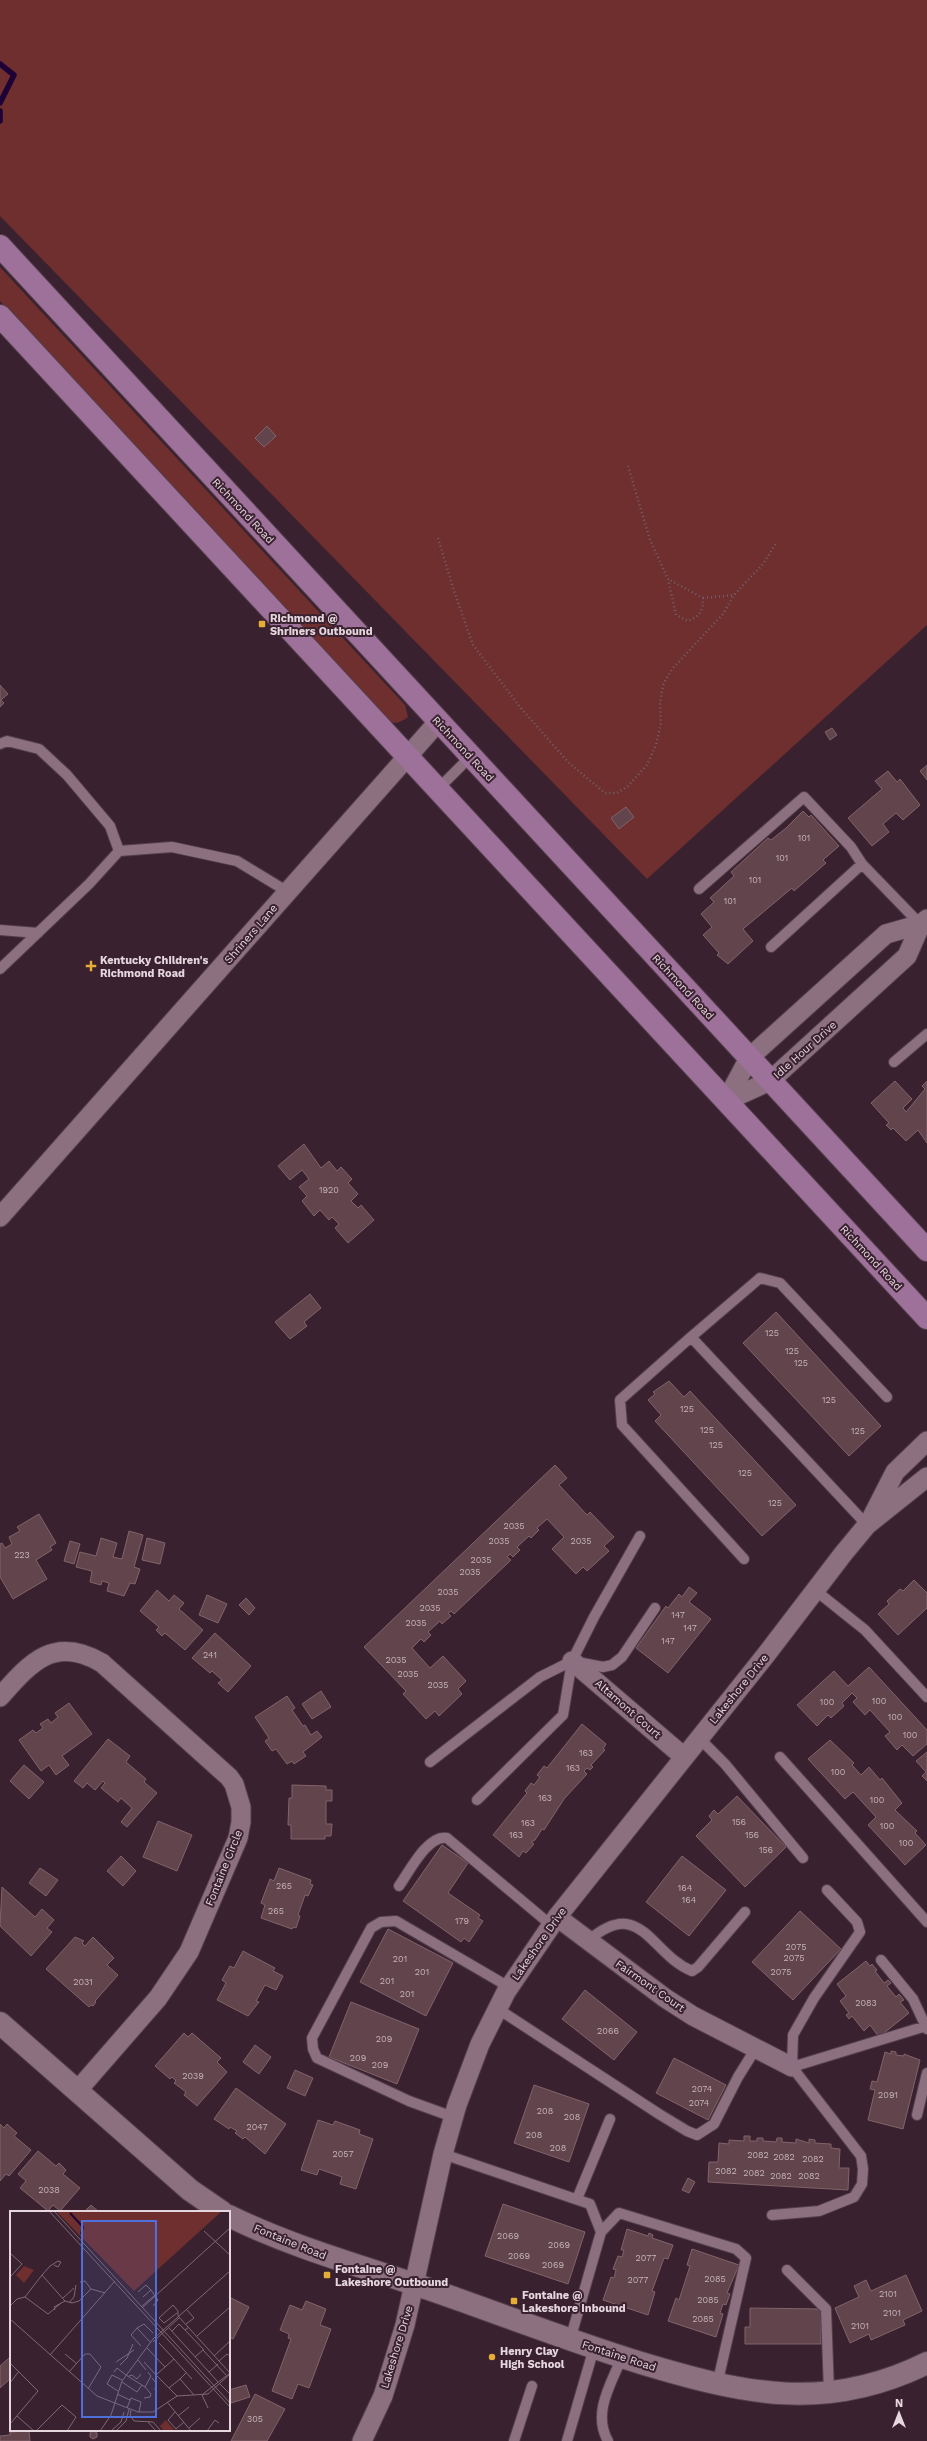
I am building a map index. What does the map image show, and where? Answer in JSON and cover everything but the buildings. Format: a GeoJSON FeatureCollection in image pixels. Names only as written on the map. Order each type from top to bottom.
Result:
{"type":"FeatureCollection","features":[{"type":"Feature","properties":{"kind":"main road","name":"Richmond Road"},"geometry":{"type":"LineString","coordinates":[[0,246],[470,757],[927,1250]]}},
{"type":"Feature","properties":{"kind":"main road","name":"Richmond Road"},"geometry":{"type":"LineString","coordinates":[[0,316],[927,1318]]}},
{"type":"Feature","properties":{"kind":"street","name":"Shriners Lane"},"geometry":{"type":"LineString","coordinates":[[0,1217],[438,722]]}},
{"type":"Feature","properties":{"kind":"street"},"geometry":{"type":"LineString","coordinates":[[726,1101],[749,1058],[886,934],[925,925]]}},
{"type":"Feature","properties":{"kind":"street","name":"Idle Hour Drive"},"geometry":{"type":"LineString","coordinates":[[726,1101],[770,1081],[908,956],[925,925]]}},
{"type":"Feature","properties":{"kind":"street","name":"Lakeshore Drive"},"geometry":{"type":"LineString","coordinates":[[362,2441],[392,2370],[415,2285],[443,2154],[453,2117],[468,2073],[509,1987],[554,1921],[814,1590],[867,1525],[895,1472],[927,1441]]}},
{"type":"Feature","properties":{"kind":"street","name":"Lakeshore Drive"},"geometry":{"type":"LineString","coordinates":[[867,1525],[927,1477]]}},
{"type":"Feature","properties":{"kind":"street","name":"Fontaine Circle"},"geometry":{"type":"LineString","coordinates":[[0,1697],[36,1659],[49,1653],[74,1652],[94,1658],[102,1663],[217,1764],[234,1784],[241,1806],[242,1822],[238,1838],[189,1952],[158,1998],[77,2091]]}},
{"type":"Feature","properties":{"kind":"street","name":"Altamont Court"},"geometry":{"type":"LineString","coordinates":[[572,1661],[684,1757]]}},
{"type":"Feature","properties":{"kind":"street","name":"Fairmont Court"},"geometry":{"type":"LineString","coordinates":[[554,1921],[588,1941],[665,1998],[693,2016],[792,2067]]}},
{"type":"Feature","properties":{"kind":"street"},"geometry":{"type":"LineString","coordinates":[[0,2023],[190,2190],[221,2211]]}},
{"type":"Feature","properties":{"kind":"street","name":"Fontaine Road"},"geometry":{"type":"LineString","coordinates":[[230,2216],[265,2233],[330,2258],[415,2285],[594,2348],[716,2385],[780,2394],[829,2392],[867,2386],[927,2363]]}},
{"type":"Feature","properties":{"kind":"lane"},"geometry":{"type":"LineString","coordinates":[[0,744],[7,741],[39,749],[62,770],[110,826],[119,851]]}},
{"type":"Feature","properties":{"kind":"lane"},"geometry":{"type":"LineString","coordinates":[[438,790],[470,757]]}},
{"type":"Feature","properties":{"kind":"lane"},"geometry":{"type":"LineString","coordinates":[[699,889],[804,797],[851,847],[862,864],[925,925]]}},
{"type":"Feature","properties":{"kind":"lane"},"geometry":{"type":"LineString","coordinates":[[0,969],[89,884],[119,851],[172,847],[237,861],[288,892]]}},
{"type":"Feature","properties":{"kind":"lane"},"geometry":{"type":"LineString","coordinates":[[771,947],[862,864]]}},
{"type":"Feature","properties":{"kind":"lane"},"geometry":{"type":"LineString","coordinates":[[0,930],[38,933]]}},
{"type":"Feature","properties":{"kind":"lane"},"geometry":{"type":"LineString","coordinates":[[894,1062],[927,1034]]}},
{"type":"Feature","properties":{"kind":"lane"},"geometry":{"type":"LineString","coordinates":[[744,1559],[622,1425],[620,1400],[760,1278],[780,1283],[887,1397]]}},
{"type":"Feature","properties":{"kind":"lane"},"geometry":{"type":"LineString","coordinates":[[691,1337],[867,1525]]}},
{"type":"Feature","properties":{"kind":"lane"},"geometry":{"type":"LineString","coordinates":[[477,1800],[564,1715],[572,1661],[594,1617],[640,1536]]}},
{"type":"Feature","properties":{"kind":"lane"},"geometry":{"type":"LineString","coordinates":[[814,1590],[865,1630],[927,1697]]}},
{"type":"Feature","properties":{"kind":"lane"},"geometry":{"type":"LineString","coordinates":[[430,1762],[540,1677],[572,1661],[603,1667],[612,1665],[622,1657],[655,1608]]}},
{"type":"Feature","properties":{"kind":"lane"},"geometry":{"type":"LineString","coordinates":[[699,1738],[725,1764],[803,1858]]}},
{"type":"Feature","properties":{"kind":"lane"},"geometry":{"type":"LineString","coordinates":[[780,1757],[927,1922]]}},
{"type":"Feature","properties":{"kind":"lane"},"geometry":{"type":"LineString","coordinates":[[399,1886],[431,1841],[441,1837],[447,1838],[554,1921]]}},
{"type":"Feature","properties":{"kind":"lane"},"geometry":{"type":"LineString","coordinates":[[772,2215],[819,2211],[854,2197],[862,2184],[863,2169],[861,2156],[792,2067],[793,2035],[814,1998],[860,1932],[857,1922],[827,1890]]}},
{"type":"Feature","properties":{"kind":"lane"},"geometry":{"type":"LineString","coordinates":[[588,1941],[601,1930],[615,1924],[634,1925],[682,1967],[692,1971],[698,1967],[745,1912]]}},
{"type":"Feature","properties":{"kind":"lane"},"geometry":{"type":"LineString","coordinates":[[453,2117],[409,2101],[317,2058],[313,2049],[312,2038],[371,1928],[380,1922],[396,1921],[509,1987]]}},
{"type":"Feature","properties":{"kind":"lane"},"geometry":{"type":"LineString","coordinates":[[792,2067],[927,2027],[912,1999],[881,1960]]}},
{"type":"Feature","properties":{"kind":"lane"},"geometry":{"type":"LineString","coordinates":[[498,2008],[659,2114],[687,2131],[697,2134],[714,2124],[738,2076],[756,2048]]}},
{"type":"Feature","properties":{"kind":"lane"},"geometry":{"type":"LineString","coordinates":[[917,2115],[927,2072]]}},
{"type":"Feature","properties":{"kind":"lane"},"geometry":{"type":"LineString","coordinates":[[577,2199],[610,2119]]}},
{"type":"Feature","properties":{"kind":"lane"},"geometry":{"type":"LineString","coordinates":[[443,2154],[590,2204],[601,2232]]}},
{"type":"Feature","properties":{"kind":"lane"},"geometry":{"type":"LineString","coordinates":[[570,2340],[601,2232],[619,2213],[736,2249],[746,2258],[716,2385]]}},
{"type":"Feature","properties":{"kind":"lane"},"geometry":{"type":"LineString","coordinates":[[787,2270],[826,2309],[829,2392]]}},
{"type":"Feature","properties":{"kind":"lane"},"geometry":{"type":"LineString","coordinates":[[567,2441],[594,2348]]}},
{"type":"Feature","properties":{"kind":"lane"},"geometry":{"type":"LineString","coordinates":[[608,2441],[600,2420],[601,2409],[622,2357]]}},
{"type":"Feature","properties":{"kind":"lane"},"geometry":{"type":"LineString","coordinates":[[514,2441],[532,2386]]}},
{"type":"Feature","properties":{"kind":"path"},"geometry":{"type":"LineString","coordinates":[[628,466],[650,540],[668,579],[676,615],[688,621],[698,617],[703,609],[703,598]]}},
{"type":"Feature","properties":{"kind":"path"},"geometry":{"type":"LineString","coordinates":[[438,538],[454,592],[473,645],[520,707],[569,763],[605,793],[617,793],[628,786],[648,765],[656,745],[661,723],[660,703],[663,685],[672,669],[723,614],[734,595],[763,564],[777,542]]}},
{"type":"Feature","properties":{"kind":"path"},"geometry":{"type":"LineString","coordinates":[[668,579],[703,598],[734,595]]}},
{"type":"Feature","properties":{"kind":"shaded area"},"geometry":{"type":"Polygon","coordinates":[[[0,0],[927,0],[927,625],[647,879],[0,216],[0,0]]]}},
{"type":"Feature","properties":{"kind":"shaded area"},"geometry":{"type":"Polygon","coordinates":[[[0,267],[405,705],[408,717],[394,723],[388,721],[0,301],[0,267]]]}},
{"type":"Feature","properties":{"kind":"waterway"},"geometry":{"type":"LineString","coordinates":[[0,64],[14,75],[0,103]]}},
{"type":"Feature","properties":{"kind":"waterway"},"geometry":{"type":"LineString","coordinates":[[0,111],[0,121]]}},
{"type":"Feature","properties":{"kind":"place","name":"Richmond @ Shriners Outbound"},"geometry":{"type":"Point","coordinates":[262,624]}},
{"type":"Feature","properties":{"kind":"place","name":"Kentucky Children's Richmond Road"},"geometry":{"type":"Point","coordinates":[91,966]}},
{"type":"Feature","properties":{"kind":"place","name":"Fontaine @ Lakeshore Outbound"},"geometry":{"type":"Point","coordinates":[327,2275]}},
{"type":"Feature","properties":{"kind":"place","name":"Fontaine @ Lakeshore Inbound"},"geometry":{"type":"Point","coordinates":[514,2301]}},
{"type":"Feature","properties":{"kind":"place","name":"Henry Clay High School"},"geometry":{"type":"Point","coordinates":[492,2357]}}]}
